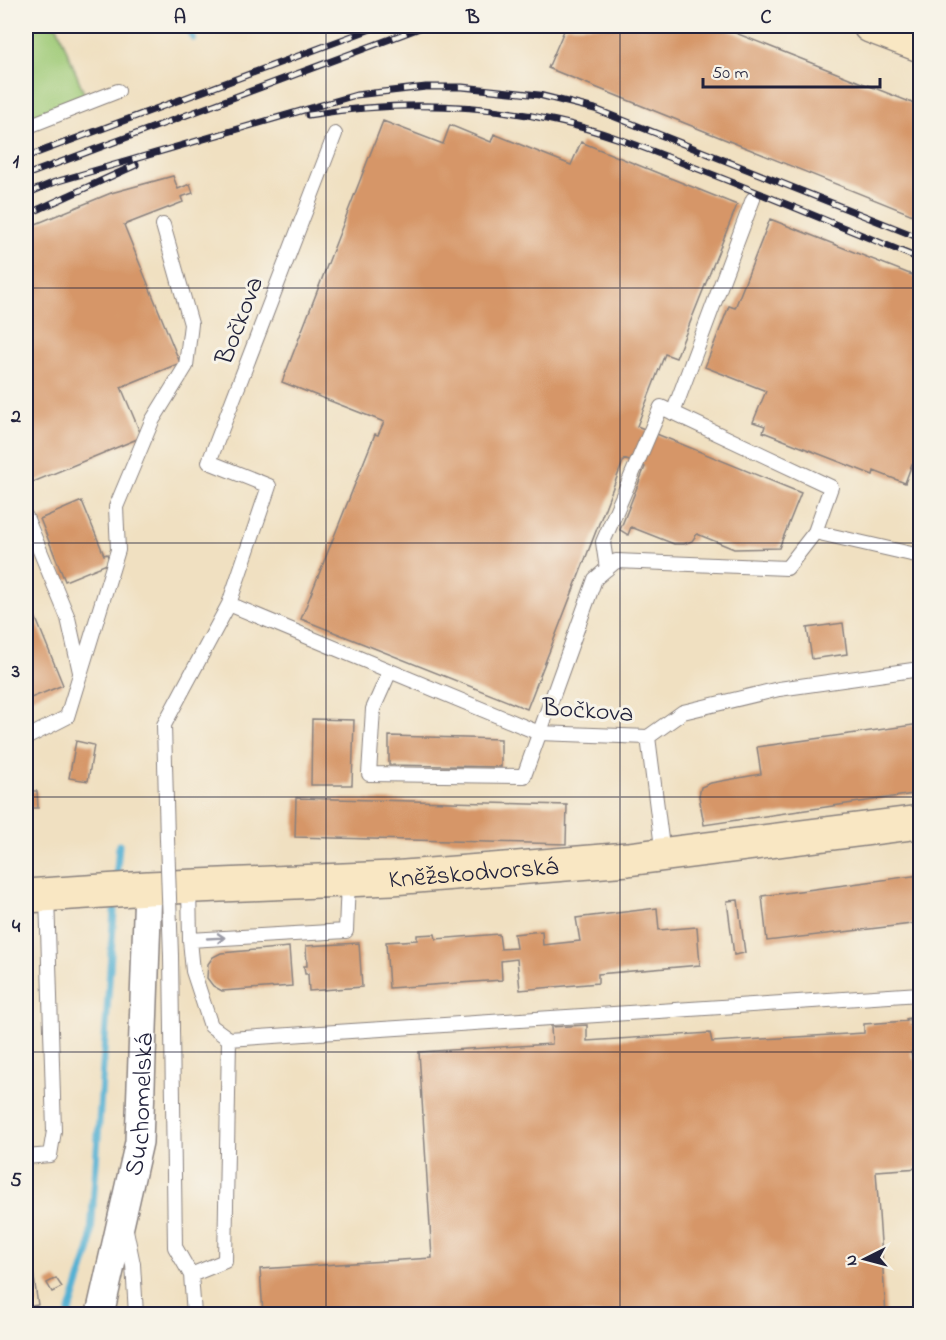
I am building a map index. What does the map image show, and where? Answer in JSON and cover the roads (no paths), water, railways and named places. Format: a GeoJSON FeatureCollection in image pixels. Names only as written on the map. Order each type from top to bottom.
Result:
{"type":"FeatureCollection","features":[{"type":"Feature","properties":{"kind":"street"},"geometry":{"type":"LineString","coordinates":[[870,26],[921,45]]}},
{"type":"Feature","properties":{"kind":"street","name":"Kněžskodvorská"},"geometry":{"type":"LineString","coordinates":[[37,895],[392,878],[663,855],[921,822]]}},
{"type":"Feature","properties":{"kind":"street","name":"Suchomelská"},"geometry":{"type":"LineString","coordinates":[[100,1314],[140,1142],[123,890]]}},
{"type":"Feature","properties":{"kind":"lane"},"geometry":{"type":"LineString","coordinates":[[26,127],[118,91]]}},
{"type":"Feature","properties":{"kind":"lane","name":"Bočkova"},"geometry":{"type":"LineString","coordinates":[[334,135],[209,462],[269,486],[229,604],[539,733],[648,737],[683,712],[780,688],[921,669]]}},
{"type":"Feature","properties":{"kind":"lane"},"geometry":{"type":"LineString","coordinates":[[673,413],[753,199]]}},
{"type":"Feature","properties":{"kind":"lane"},"geometry":{"type":"LineString","coordinates":[[26,738],[67,717],[118,550],[116,507],[152,421],[186,366],[191,324],[163,225]]}},
{"type":"Feature","properties":{"kind":"lane"},"geometry":{"type":"LineString","coordinates":[[390,671],[373,709],[369,774],[524,776],[595,579],[607,569],[616,561],[787,567],[815,532],[831,487],[661,407],[603,542],[607,569]]}},
{"type":"Feature","properties":{"kind":"lane"},"geometry":{"type":"LineString","coordinates":[[26,517],[68,618],[80,674]]}},
{"type":"Feature","properties":{"kind":"lane"},"geometry":{"type":"LineString","coordinates":[[815,532],[921,556]]}},
{"type":"Feature","properties":{"kind":"lane"},"geometry":{"type":"LineString","coordinates":[[194,1314],[191,1275],[175,1247],[165,725],[229,604]]}},
{"type":"Feature","properties":{"kind":"lane"},"geometry":{"type":"LineString","coordinates":[[648,737],[663,855]]}},
{"type":"Feature","properties":{"kind":"lane"},"geometry":{"type":"LineString","coordinates":[[190,940],[346,931],[348,880]]}},
{"type":"Feature","properties":{"kind":"lane"},"geometry":{"type":"LineString","coordinates":[[189,886],[193,971],[211,1026],[229,1039],[921,994]]}},
{"type":"Feature","properties":{"kind":"lane"},"geometry":{"type":"LineString","coordinates":[[26,1156],[50,1155],[54,1131],[37,895]]}},
{"type":"Feature","properties":{"kind":"lane"},"geometry":{"type":"LineString","coordinates":[[191,1275],[225,1261],[229,1039]]}},
{"type":"Feature","properties":{"kind":"lane"},"geometry":{"type":"LineString","coordinates":[[122,1217],[133,1264],[136,1314]]}},
{"type":"Feature","properties":{"kind":"waterway"},"geometry":{"type":"LineString","coordinates":[[188,26],[193,38]]}},
{"type":"Feature","properties":{"kind":"waterway"},"geometry":{"type":"LineString","coordinates":[[116,881],[119,845]]}},
{"type":"Feature","properties":{"kind":"waterway"},"geometry":{"type":"LineString","coordinates":[[69,1314],[90,1248],[115,898]]}},
{"type":"Feature","properties":{"kind":"railway"},"geometry":{"type":"LineString","coordinates":[[26,157],[379,26]]}},
{"type":"Feature","properties":{"kind":"railway"},"geometry":{"type":"LineString","coordinates":[[26,175],[425,26]]}},
{"type":"Feature","properties":{"kind":"railway"},"geometry":{"type":"LineString","coordinates":[[26,194],[55,182],[356,95],[426,87],[462,87],[539,95],[595,109],[920,238]]}},
{"type":"Feature","properties":{"kind":"railway"},"geometry":{"type":"LineString","coordinates":[[308,115],[370,108],[432,106],[494,110],[556,121],[651,150],[920,259]]}},
{"type":"Feature","properties":{"kind":"railway"},"geometry":{"type":"LineString","coordinates":[[26,215],[136,165]]}}]}
